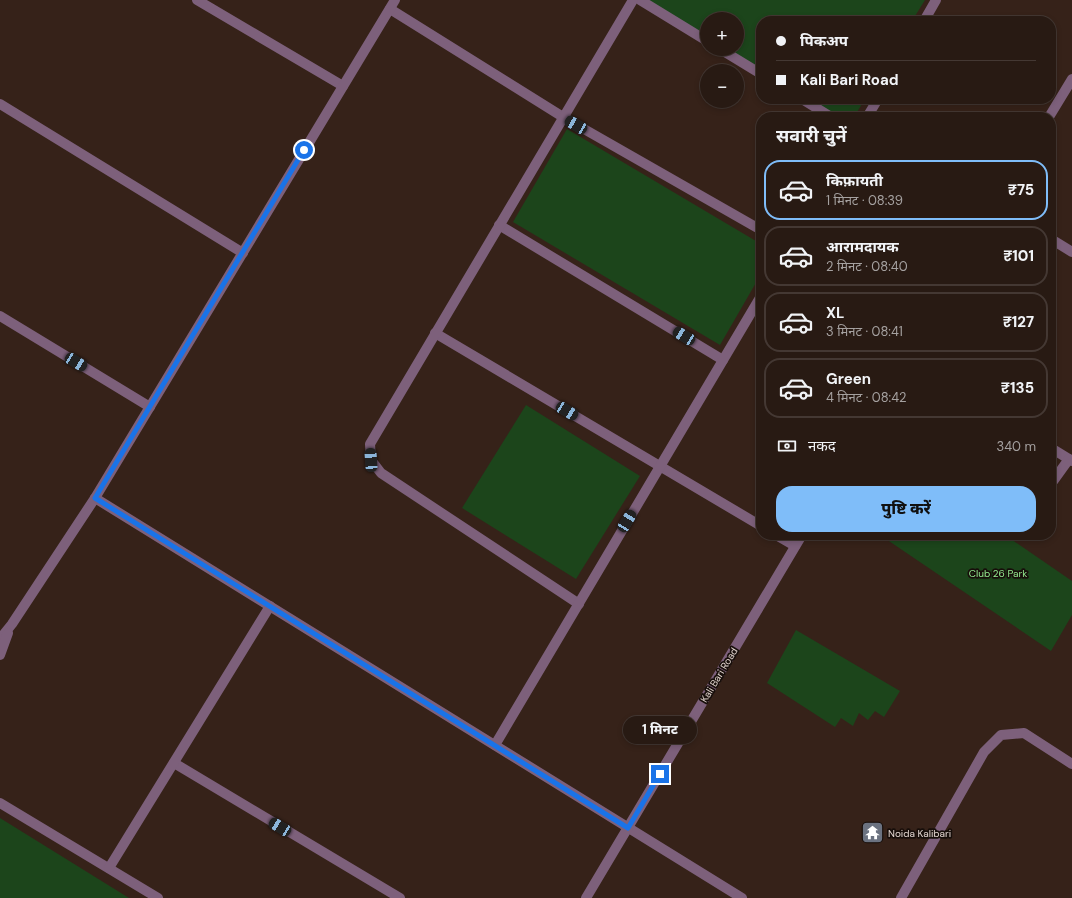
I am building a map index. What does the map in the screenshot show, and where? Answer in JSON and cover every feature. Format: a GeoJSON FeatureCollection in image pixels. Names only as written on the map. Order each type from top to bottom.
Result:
{"type":"FeatureCollection","features":[{"type":"Feature","properties":{"kind":"street"},"geometry":{"type":"LineString","coordinates":[[197,0],[343,86]]}},
{"type":"Feature","properties":{"kind":"street"},"geometry":{"type":"LineString","coordinates":[[579,604],[381,473],[371,460],[370,444],[633,0]]}},
{"type":"Feature","properties":{"kind":"street"},"geometry":{"type":"LineString","coordinates":[[640,0],[700,37]]}},
{"type":"Feature","properties":{"kind":"street"},"geometry":{"type":"LineString","coordinates":[[927,16],[936,0]]}},
{"type":"Feature","properties":{"kind":"street"},"geometry":{"type":"LineString","coordinates":[[0,639],[12,624],[95,498],[392,4],[563,117],[756,227]]}},
{"type":"Feature","properties":{"kind":"street"},"geometry":{"type":"LineString","coordinates":[[731,56],[756,71]]}},
{"type":"Feature","properties":{"kind":"street"},"geometry":{"type":"LineString","coordinates":[[1052,112],[1072,78]]}},
{"type":"Feature","properties":{"kind":"street"},"geometry":{"type":"LineString","coordinates":[[0,104],[243,253]]}},
{"type":"Feature","properties":{"kind":"street"},"geometry":{"type":"LineString","coordinates":[[810,104],[823,112]]}},
{"type":"Feature","properties":{"kind":"street"},"geometry":{"type":"LineString","coordinates":[[499,225],[723,360]]}},
{"type":"Feature","properties":{"kind":"street"},"geometry":{"type":"LineString","coordinates":[[1056,242],[1072,252]]}},
{"type":"Feature","properties":{"kind":"street"},"geometry":{"type":"LineString","coordinates":[[494,745],[756,304]]}},
{"type":"Feature","properties":{"kind":"street"},"geometry":{"type":"LineString","coordinates":[[0,316],[150,407]]}},
{"type":"Feature","properties":{"kind":"street"},"geometry":{"type":"LineString","coordinates":[[435,333],[756,523]]}},
{"type":"Feature","properties":{"kind":"street"},"geometry":{"type":"LineString","coordinates":[[1056,451],[1071,460],[1056,478]]}},
{"type":"Feature","properties":{"kind":"street"},"geometry":{"type":"LineString","coordinates":[[95,498],[742,898]]}},
{"type":"Feature","properties":{"kind":"street"},"geometry":{"type":"LineString","coordinates":[[785,540],[795,546]]}},
{"type":"Feature","properties":{"kind":"street","name":"Kali Bari Road"},"geometry":{"type":"LineString","coordinates":[[586,898],[799,540]]}},
{"type":"Feature","properties":{"kind":"street"},"geometry":{"type":"LineString","coordinates":[[109,868],[270,606]]}},
{"type":"Feature","properties":{"kind":"street"},"geometry":{"type":"LineString","coordinates":[[0,655],[12,624]]}},
{"type":"Feature","properties":{"kind":"street"},"geometry":{"type":"LineString","coordinates":[[901,898],[984,752],[1001,735],[1024,733],[1072,764]]}},
{"type":"Feature","properties":{"kind":"street"},"geometry":{"type":"LineString","coordinates":[[174,763],[400,898]]}},
{"type":"Feature","properties":{"kind":"street"},"geometry":{"type":"LineString","coordinates":[[0,803],[158,898]]}},
{"type":"Feature","properties":{"kind":"green space"},"geometry":{"type":"Polygon","coordinates":[[[647,0],[925,0],[915,16],[756,16],[756,67],[738,56],[744,56],[744,12],[700,12],[700,33],[647,0]]]}},
{"type":"Feature","properties":{"kind":"green space"},"geometry":{"type":"Polygon","coordinates":[[[817,104],[862,104],[857,112],[830,112],[817,104]]]}},
{"type":"Feature","properties":{"kind":"green space"},"geometry":{"type":"Polygon","coordinates":[[[567,129],[756,241],[756,283],[720,345],[513,222],[567,129]]]}},
{"type":"Feature","properties":{"kind":"green space"},"geometry":{"type":"Polygon","coordinates":[[[526,405],[640,476],[576,579],[462,508],[526,405]]]}},
{"type":"Feature","properties":{"kind":"green space","name":"Club 26 Park"},"geometry":{"type":"Polygon","coordinates":[[[887,540],[1012,540],[1072,581],[1072,615],[1051,651],[887,540]]]}},
{"type":"Feature","properties":{"kind":"green space"},"geometry":{"type":"Polygon","coordinates":[[[796,630],[900,691],[884,717],[875,711],[868,720],[859,713],[853,726],[841,718],[835,727],[767,683],[796,630]]]}},
{"type":"Feature","properties":{"kind":"green space"},"geometry":{"type":"Polygon","coordinates":[[[0,818],[129,898],[0,898],[0,818]]]}},
{"type":"Feature","properties":{"kind":"place","name":"Noida Kalibari"},"geometry":{"type":"Point","coordinates":[873,833]}},
{"type":"Feature","properties":{"kind":"route"},"geometry":{"type":"LineString","coordinates":[[304,150],[95,498],[628,828],[660,774]]}}]}
